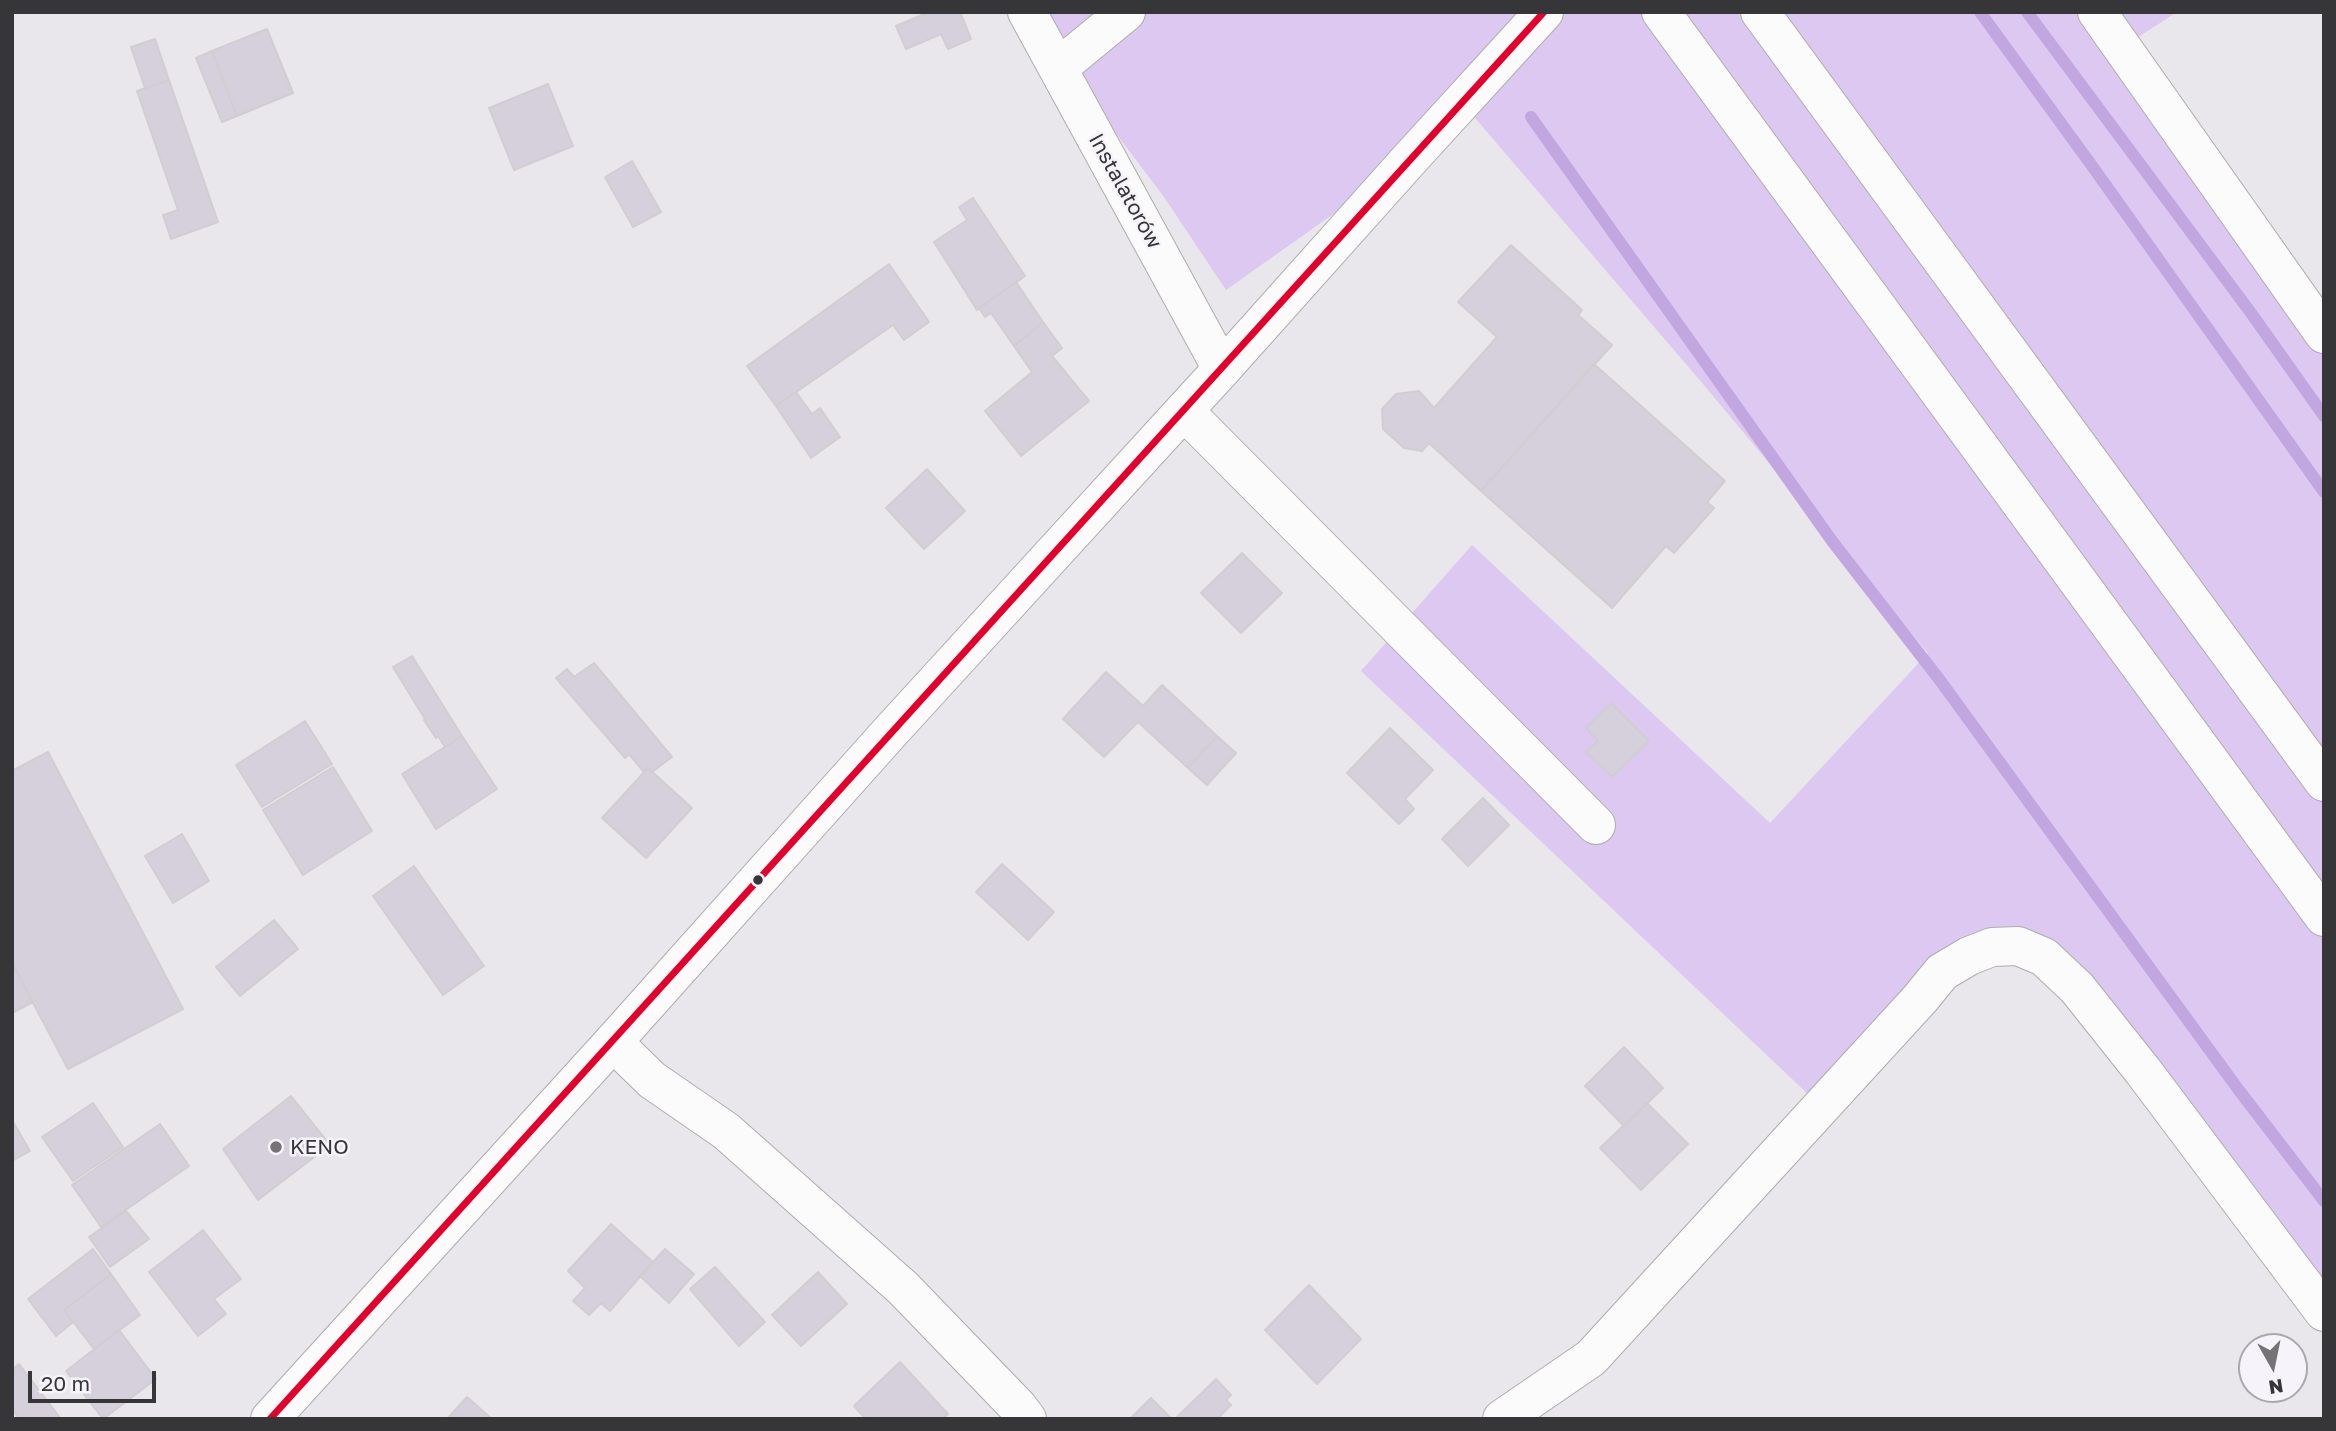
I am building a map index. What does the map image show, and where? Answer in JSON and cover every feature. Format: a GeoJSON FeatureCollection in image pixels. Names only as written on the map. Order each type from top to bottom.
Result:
{"type":"FeatureCollection","features":[{"type":"Feature","properties":{"kind":"main road","name":"Instalatorów"},"geometry":{"type":"LineString","coordinates":[[1027,12],[1223,369]]}},
{"type":"Feature","properties":{"kind":"main road"},"geometry":{"type":"LineString","coordinates":[[1058,68],[1126,12]]}},
{"type":"Feature","properties":{"kind":"main road"},"geometry":{"type":"LineString","coordinates":[[270,1419],[1544,12]]}},
{"type":"Feature","properties":{"kind":"main road"},"geometry":{"type":"LineString","coordinates":[[1661,12],[2324,917]]}},
{"type":"Feature","properties":{"kind":"main road"},"geometry":{"type":"LineString","coordinates":[[1760,12],[2324,782]]}},
{"type":"Feature","properties":{"kind":"main road"},"geometry":{"type":"LineString","coordinates":[[2097,12],[2324,334]]}},
{"type":"Feature","properties":{"kind":"main road"},"geometry":{"type":"LineString","coordinates":[[1184,411],[1596,825]]}},
{"type":"Feature","properties":{"kind":"main road"},"geometry":{"type":"LineString","coordinates":[[1502,1419],[1591,1358],[1942,972],[1969,956],[1992,947],[2018,946],[2044,957],[2077,988],[2152,1082],[2324,1312]]}},
{"type":"Feature","properties":{"kind":"main road"},"geometry":{"type":"LineString","coordinates":[[613,1042],[652,1080],[726,1131],[903,1288],[1027,1419]]}},
{"type":"Feature","properties":{"kind":"shaded area"},"geometry":{"type":"Polygon","coordinates":[[[1024,12],[1545,12],[1408,161],[1226,290],[1164,197],[1024,12]]]}},
{"type":"Feature","properties":{"kind":"shaded area"},"geometry":{"type":"Polygon","coordinates":[[[1557,12],[2177,12],[2123,47],[2324,334],[2324,1312],[2077,988],[1992,947],[1811,1097],[1361,671],[1472,545],[1770,823],[1928,653],[1703,384],[1469,111],[1557,12]]]}},
{"type":"Feature","properties":{"kind":"building"},"geometry":{"type":"Polygon","coordinates":[[[929,12],[960,12],[971,39],[948,49],[941,34],[906,49],[896,26],[929,12]]]}},
{"type":"Feature","properties":{"kind":"building"},"geometry":{"type":"Polygon","coordinates":[[[267,29],[293,93],[237,116],[212,51],[267,29]]]}},
{"type":"Feature","properties":{"kind":"building"},"geometry":{"type":"Polygon","coordinates":[[[155,39],[169,80],[145,88],[131,47],[155,39]]]}},
{"type":"Feature","properties":{"kind":"building"},"geometry":{"type":"Polygon","coordinates":[[[212,51],[237,116],[222,122],[196,58],[212,51]]]}},
{"type":"Feature","properties":{"kind":"building"},"geometry":{"type":"Polygon","coordinates":[[[169,80],[218,222],[171,239],[163,215],[178,210],[137,91],[169,80]]]}},
{"type":"Feature","properties":{"kind":"building"},"geometry":{"type":"Polygon","coordinates":[[[548,84],[573,146],[514,170],[489,108],[548,84]]]}},
{"type":"Feature","properties":{"kind":"building"},"geometry":{"type":"Polygon","coordinates":[[[632,161],[661,212],[633,227],[605,177],[632,161]]]}},
{"type":"Feature","properties":{"kind":"building"},"geometry":{"type":"Polygon","coordinates":[[[973,198],[1025,276],[977,310],[934,242],[967,220],[959,207],[973,198]]]}},
{"type":"Feature","properties":{"kind":"building"},"geometry":{"type":"Polygon","coordinates":[[[1511,245],[1582,310],[1578,315],[1612,345],[1481,491],[1429,443],[1422,451],[1404,448],[1383,429],[1382,409],[1396,394],[1419,391],[1434,408],[1497,337],[1458,302],[1511,245]]]}},
{"type":"Feature","properties":{"kind":"building"},"geometry":{"type":"Polygon","coordinates":[[[889,264],[929,322],[904,340],[893,325],[776,406],[747,366],[889,264]]]}},
{"type":"Feature","properties":{"kind":"building"},"geometry":{"type":"Polygon","coordinates":[[[1016,282],[1043,322],[1014,346],[991,313],[985,317],[979,308],[1016,282]]]}},
{"type":"Feature","properties":{"kind":"building"},"geometry":{"type":"Polygon","coordinates":[[[1043,322],[1062,348],[1052,356],[1089,401],[1021,456],[985,411],[1032,372],[1014,346],[1043,322]]]}},
{"type":"Feature","properties":{"kind":"building"},"geometry":{"type":"Polygon","coordinates":[[[1594,364],[1725,481],[1707,502],[1714,508],[1674,553],[1666,546],[1612,608],[1481,491],[1594,364]]]}},
{"type":"Feature","properties":{"kind":"building"},"geometry":{"type":"Polygon","coordinates":[[[796,392],[812,414],[820,408],[840,437],[811,458],[776,406],[796,392]]]}},
{"type":"Feature","properties":{"kind":"building"},"geometry":{"type":"Polygon","coordinates":[[[927,469],[965,511],[924,549],[886,508],[927,469]]]}},
{"type":"Feature","properties":{"kind":"building"},"geometry":{"type":"Polygon","coordinates":[[[1242,553],[1282,593],[1241,633],[1201,593],[1242,553]]]}},
{"type":"Feature","properties":{"kind":"building"},"geometry":{"type":"Polygon","coordinates":[[[412,656],[462,736],[445,747],[424,720],[393,667],[412,656]]]}},
{"type":"Feature","properties":{"kind":"building"},"geometry":{"type":"Polygon","coordinates":[[[594,663],[672,757],[652,772],[648,768],[644,772],[629,754],[625,758],[556,678],[567,669],[574,677],[594,663]]]}},
{"type":"Feature","properties":{"kind":"building"},"geometry":{"type":"Polygon","coordinates":[[[1106,672],[1143,706],[1162,685],[1217,736],[1188,768],[1138,722],[1104,757],[1063,719],[1106,672]]]}},
{"type":"Feature","properties":{"kind":"building"},"geometry":{"type":"Polygon","coordinates":[[[1611,703],[1649,741],[1612,777],[1586,752],[1598,741],[1586,728],[1611,703]]]}},
{"type":"Feature","properties":{"kind":"building"},"geometry":{"type":"Polygon","coordinates":[[[305,721],[332,764],[262,807],[236,765],[305,721]]]}},
{"type":"Feature","properties":{"kind":"building"},"geometry":{"type":"Polygon","coordinates":[[[1390,728],[1433,770],[1405,799],[1414,809],[1399,824],[1347,773],[1390,728]]]}},
{"type":"Feature","properties":{"kind":"building"},"geometry":{"type":"Polygon","coordinates":[[[462,736],[497,789],[436,829],[402,774],[462,736]]]}},
{"type":"Feature","properties":{"kind":"building"},"geometry":{"type":"Polygon","coordinates":[[[1217,736],[1236,753],[1207,785],[1188,768],[1217,736]]]}},
{"type":"Feature","properties":{"kind":"building"},"geometry":{"type":"Polygon","coordinates":[[[48,752],[183,1009],[68,1069],[12,963],[12,771],[48,752]]]}},
{"type":"Feature","properties":{"kind":"building"},"geometry":{"type":"Polygon","coordinates":[[[333,767],[372,831],[303,875],[263,810],[333,767]]]}},
{"type":"Feature","properties":{"kind":"building"},"geometry":{"type":"Polygon","coordinates":[[[648,768],[692,808],[646,858],[602,818],[648,768]]]}},
{"type":"Feature","properties":{"kind":"building"},"geometry":{"type":"Polygon","coordinates":[[[1483,798],[1509,825],[1468,866],[1442,839],[1483,798]]]}},
{"type":"Feature","properties":{"kind":"building"},"geometry":{"type":"Polygon","coordinates":[[[182,834],[209,881],[173,903],[145,856],[182,834]]]}},
{"type":"Feature","properties":{"kind":"building"},"geometry":{"type":"Polygon","coordinates":[[[1002,864],[1054,912],[1028,940],[976,892],[1002,864]]]}},
{"type":"Feature","properties":{"kind":"building"},"geometry":{"type":"Polygon","coordinates":[[[414,866],[484,966],[443,995],[373,896],[414,866]]]}},
{"type":"Feature","properties":{"kind":"building"},"geometry":{"type":"Polygon","coordinates":[[[274,920],[298,949],[240,996],[216,967],[274,920]]]}},
{"type":"Feature","properties":{"kind":"building"},"geometry":{"type":"Polygon","coordinates":[[[12,963],[33,1002],[12,1013],[12,963]]]}},
{"type":"Feature","properties":{"kind":"building"},"geometry":{"type":"Polygon","coordinates":[[[1624,1047],[1663,1088],[1624,1126],[1585,1086],[1624,1047]]]}},
{"type":"Feature","properties":{"kind":"building","name":"KENO"},"geometry":{"type":"Polygon","coordinates":[[[291,1096],[330,1145],[258,1200],[223,1149],[291,1096]]]}},
{"type":"Feature","properties":{"kind":"building"},"geometry":{"type":"Polygon","coordinates":[[[93,1103],[123,1147],[73,1181],[42,1137],[93,1103]]]}},
{"type":"Feature","properties":{"kind":"building"},"geometry":{"type":"Polygon","coordinates":[[[1647,1103],[1688,1144],[1641,1190],[1600,1148],[1647,1103]]]}},
{"type":"Feature","properties":{"kind":"building"},"geometry":{"type":"Polygon","coordinates":[[[12,1120],[30,1151],[12,1161],[12,1120]]]}},
{"type":"Feature","properties":{"kind":"building"},"geometry":{"type":"Polygon","coordinates":[[[160,1124],[189,1166],[101,1227],[72,1185],[160,1124]]]}},
{"type":"Feature","properties":{"kind":"building"},"geometry":{"type":"Polygon","coordinates":[[[126,1211],[149,1239],[110,1267],[89,1237],[126,1211]]]}},
{"type":"Feature","properties":{"kind":"building"},"geometry":{"type":"Polygon","coordinates":[[[611,1224],[653,1262],[610,1311],[601,1303],[589,1315],[573,1301],[585,1288],[568,1271],[611,1224]]]}},
{"type":"Feature","properties":{"kind":"building"},"geometry":{"type":"Polygon","coordinates":[[[203,1230],[241,1279],[214,1299],[226,1314],[198,1336],[149,1272],[203,1230]]]}},
{"type":"Feature","properties":{"kind":"building"},"geometry":{"type":"Polygon","coordinates":[[[93,1249],[111,1274],[64,1310],[73,1322],[56,1336],[28,1299],[93,1249]]]}},
{"type":"Feature","properties":{"kind":"building"},"geometry":{"type":"Polygon","coordinates":[[[665,1249],[694,1274],[669,1303],[640,1276],[665,1249]]]}},
{"type":"Feature","properties":{"kind":"building"},"geometry":{"type":"Polygon","coordinates":[[[715,1267],[765,1322],[739,1346],[690,1289],[715,1267]]]}},
{"type":"Feature","properties":{"kind":"building"},"geometry":{"type":"Polygon","coordinates":[[[818,1272],[847,1304],[801,1346],[772,1315],[818,1272]]]}},
{"type":"Feature","properties":{"kind":"building"},"geometry":{"type":"Polygon","coordinates":[[[111,1274],[140,1315],[94,1349],[64,1310],[111,1274]]]}},
{"type":"Feature","properties":{"kind":"building"},"geometry":{"type":"Polygon","coordinates":[[[1309,1285],[1361,1339],[1317,1384],[1265,1330],[1309,1285]]]}},
{"type":"Feature","properties":{"kind":"building"},"geometry":{"type":"Polygon","coordinates":[[[119,1330],[156,1379],[103,1419],[66,1371],[119,1330]]]}},
{"type":"Feature","properties":{"kind":"building"},"geometry":{"type":"Polygon","coordinates":[[[900,1362],[948,1414],[943,1419],[866,1419],[854,1406],[900,1362]]]}},
{"type":"Feature","properties":{"kind":"building"},"geometry":{"type":"Polygon","coordinates":[[[19,1364],[61,1419],[19,1419],[12,1408],[12,1370],[19,1364]]]}},
{"type":"Feature","properties":{"kind":"building"},"geometry":{"type":"Polygon","coordinates":[[[1216,1379],[1231,1395],[1226,1400],[1231,1405],[1217,1419],[1175,1419],[1216,1379]]]}},
{"type":"Feature","properties":{"kind":"building"},"geometry":{"type":"Polygon","coordinates":[[[467,1397],[492,1419],[447,1419],[467,1397]]]}},
{"type":"Feature","properties":{"kind":"building"},"geometry":{"type":"Polygon","coordinates":[[[1151,1398],[1172,1419],[1130,1419],[1151,1398]]]}},
{"type":"Feature","properties":{"kind":"waterway"},"geometry":{"type":"LineString","coordinates":[[1980,12],[2324,492]]}},
{"type":"Feature","properties":{"kind":"waterway"},"geometry":{"type":"LineString","coordinates":[[2027,12],[2251,313],[2324,416]]}},
{"type":"Feature","properties":{"kind":"waterway"},"geometry":{"type":"LineString","coordinates":[[1531,117],[1832,541],[1939,679],[2238,1089],[2324,1201]]}},
{"type":"Feature","properties":{"kind":"transit line"},"geometry":{"type":"LineString","coordinates":[[270,1419],[1544,12]]}},
{"type":"Feature","properties":{"kind":"place","name":"KENO"},"geometry":{"type":"Point","coordinates":[276,1147]}}]}
